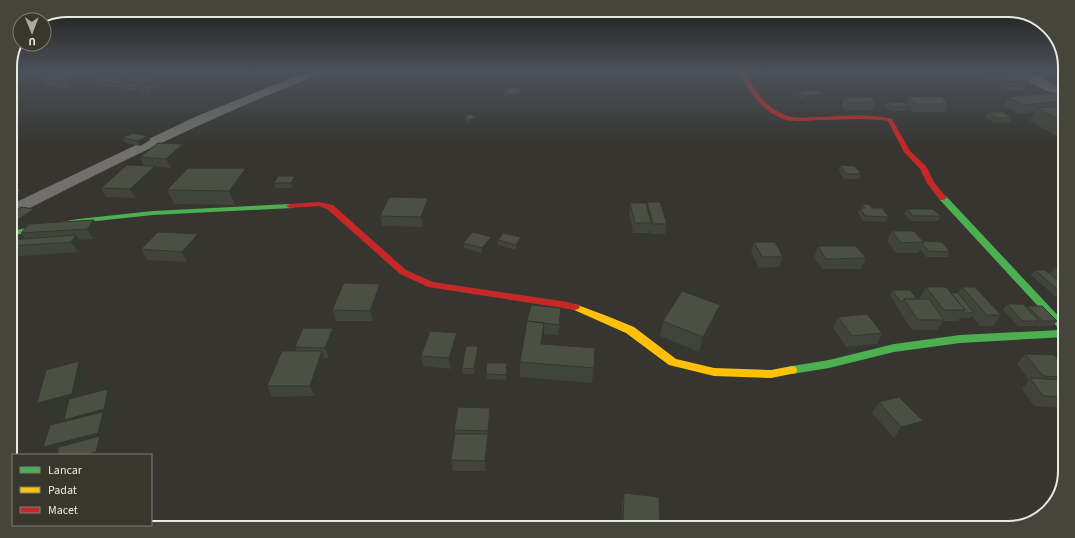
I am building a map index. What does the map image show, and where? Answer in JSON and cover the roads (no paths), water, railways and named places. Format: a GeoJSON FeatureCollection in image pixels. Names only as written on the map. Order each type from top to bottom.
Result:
{"type":"FeatureCollection","features":[{"type":"Feature","properties":{"kind":"street"},"geometry":{"type":"LineString","coordinates":[[17,208],[207,116],[254,96]]}},
{"type":"Feature","properties":{"kind":"street"},"geometry":{"type":"LineString","coordinates":[[757,96],[763,102],[786,117],[803,119],[869,116],[881,117],[890,120],[907,152],[923,168],[931,183],[952,210],[1058,322]]}},
{"type":"Feature","properties":{"kind":"street"},"geometry":{"type":"LineString","coordinates":[[17,233],[78,221],[146,214],[319,204],[330,207],[337,212],[403,272],[430,285],[568,305],[604,318],[630,330],[673,362],[714,372],[771,374],[829,364],[894,348],[960,339],[1058,333]]}}]}
